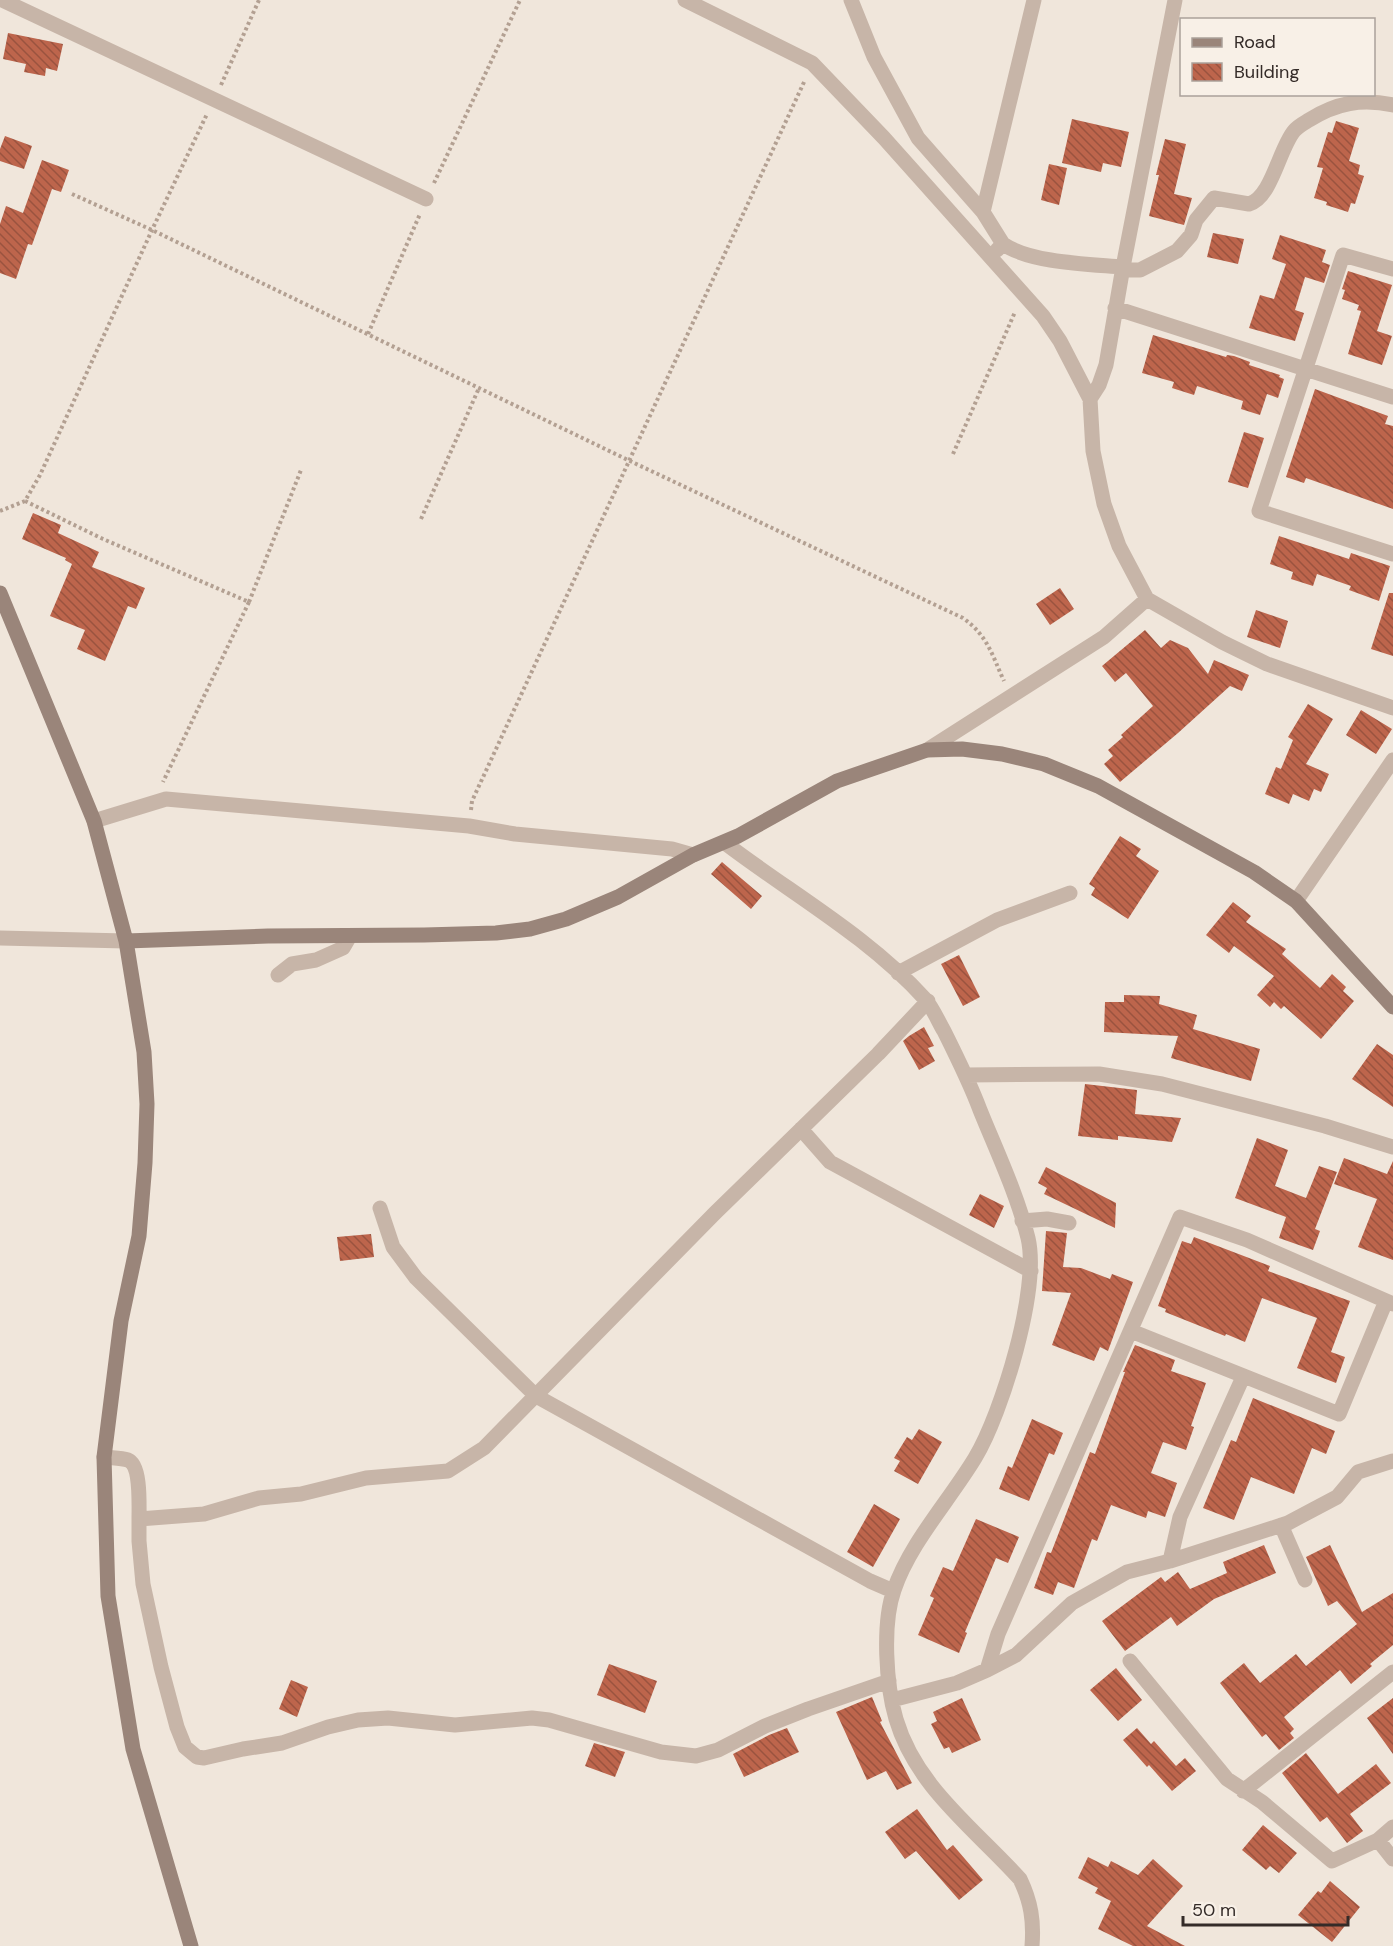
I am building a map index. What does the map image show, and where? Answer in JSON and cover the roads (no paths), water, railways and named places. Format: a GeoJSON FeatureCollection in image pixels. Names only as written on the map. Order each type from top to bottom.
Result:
{"type":"FeatureCollection","features":[{"type":"Feature","properties":{"kind":"street"},"geometry":{"type":"LineString","coordinates":[[2,0],[426,199]]}},
{"type":"Feature","properties":{"kind":"street"},"geometry":{"type":"LineString","coordinates":[[685,0],[812,63],[884,138],[1043,316],[1060,341],[1090,399],[1093,451],[1104,504],[1119,546],[1147,599],[1222,642],[1267,664],[1393,708]]}},
{"type":"Feature","properties":{"kind":"street"},"geometry":{"type":"LineString","coordinates":[[851,0],[874,57],[918,138],[983,212],[1003,244],[1031,257],[1140,270],[1177,251],[1191,235],[1196,219],[1214,198],[1254,203],[1267,187],[1295,130],[1325,110],[1362,100],[1393,105]]}},
{"type":"Feature","properties":{"kind":"street"},"geometry":{"type":"LineString","coordinates":[[983,212],[1034,0]]}},
{"type":"Feature","properties":{"kind":"street"},"geometry":{"type":"LineString","coordinates":[[1090,399],[1099,385],[1106,365],[1175,0]]}},
{"type":"Feature","properties":{"kind":"street"},"geometry":{"type":"LineString","coordinates":[[990,256],[1003,244]]}},
{"type":"Feature","properties":{"kind":"street"},"geometry":{"type":"LineString","coordinates":[[1393,269],[1343,255],[1259,511],[1393,554]]}},
{"type":"Feature","properties":{"kind":"street"},"geometry":{"type":"LineString","coordinates":[[1115,308],[1393,397]]}},
{"type":"Feature","properties":{"kind":"street"},"geometry":{"type":"LineString","coordinates":[[0,593],[94,821],[126,941],[144,1052],[147,1104],[139,1236],[121,1321],[104,1457],[108,1596],[133,1749],[191,1946]]}},
{"type":"Feature","properties":{"kind":"street"},"geometry":{"type":"LineString","coordinates":[[0,938],[126,941],[496,933],[530,929],[566,918],[618,897],[693,855],[725,843],[837,781],[927,750],[1104,637],[1147,599]]}},
{"type":"Feature","properties":{"kind":"street"},"geometry":{"type":"LineString","coordinates":[[927,750],[962,749],[1002,754],[1044,764],[1098,786],[1254,872],[1296,901],[1393,1007]]}},
{"type":"Feature","properties":{"kind":"street"},"geometry":{"type":"LineString","coordinates":[[1296,901],[1393,760]]}},
{"type":"Feature","properties":{"kind":"street"},"geometry":{"type":"LineString","coordinates":[[94,821],[166,799],[469,826],[515,834],[672,849],[693,855]]}},
{"type":"Feature","properties":{"kind":"street"},"geometry":{"type":"LineString","coordinates":[[725,843],[768,876],[836,920],[928,1001],[966,1075],[1008,1181],[1028,1239],[1031,1271],[1009,1376],[976,1455],[915,1548],[893,1591],[887,1630],[887,1666],[897,1721],[908,1749],[936,1792],[1020,1879],[1032,1912],[1033,1946]]}},
{"type":"Feature","properties":{"kind":"street"},"geometry":{"type":"LineString","coordinates":[[898,973],[997,920],[1070,893]]}},
{"type":"Feature","properties":{"kind":"street"},"geometry":{"type":"LineString","coordinates":[[278,975],[292,964],[316,960],[344,948],[350,936]]}},
{"type":"Feature","properties":{"kind":"street"},"geometry":{"type":"LineString","coordinates":[[140,1519],[204,1514],[259,1498],[301,1494],[366,1478],[448,1471],[484,1448],[682,1246],[878,1054],[928,1001]]}},
{"type":"Feature","properties":{"kind":"street"},"geometry":{"type":"LineString","coordinates":[[966,1075],[1099,1074],[1152,1083],[1325,1125],[1393,1147]]}},
{"type":"Feature","properties":{"kind":"street"},"geometry":{"type":"LineString","coordinates":[[801,1129],[830,1162],[1031,1271]]}},
{"type":"Feature","properties":{"kind":"street"},"geometry":{"type":"LineString","coordinates":[[380,1208],[393,1247],[416,1278],[536,1396],[870,1581],[893,1591]]}},
{"type":"Feature","properties":{"kind":"street"},"geometry":{"type":"LineString","coordinates":[[987,1670],[998,1634],[1180,1217],[1246,1240],[1390,1303],[1339,1414],[1131,1330]]}},
{"type":"Feature","properties":{"kind":"street"},"geometry":{"type":"LineString","coordinates":[[1022,1221],[1047,1219],[1068,1223]]}},
{"type":"Feature","properties":{"kind":"street"},"geometry":{"type":"LineString","coordinates":[[1170,1561],[1180,1517],[1243,1377]]}},
{"type":"Feature","properties":{"kind":"street"},"geometry":{"type":"LineString","coordinates":[[104,1457],[127,1460],[133,1463],[137,1471],[143,1584],[177,1727],[185,1747],[196,1757],[204,1758],[282,1743],[328,1727],[357,1720],[388,1718],[455,1725],[532,1718],[549,1720],[661,1752],[696,1756],[718,1750],[765,1726],[808,1709],[889,1681]]}},
{"type":"Feature","properties":{"kind":"street"},"geometry":{"type":"LineString","coordinates":[[892,1700],[957,1683],[987,1670],[1016,1654],[1072,1603],[1127,1572],[1170,1561],[1281,1525],[1337,1497],[1358,1472],[1393,1461]]}},
{"type":"Feature","properties":{"kind":"street"},"geometry":{"type":"LineString","coordinates":[[1281,1525],[1305,1580]]}},
{"type":"Feature","properties":{"kind":"street"},"geometry":{"type":"LineString","coordinates":[[1130,1661],[1227,1779],[1262,1802],[1332,1861],[1378,1840],[1393,1827]]}},
{"type":"Feature","properties":{"kind":"street"},"geometry":{"type":"LineString","coordinates":[[1243,1791],[1393,1672]]}},
{"type":"Feature","properties":{"kind":"street"},"geometry":{"type":"LineString","coordinates":[[1378,1840],[1393,1859]]}}]}
